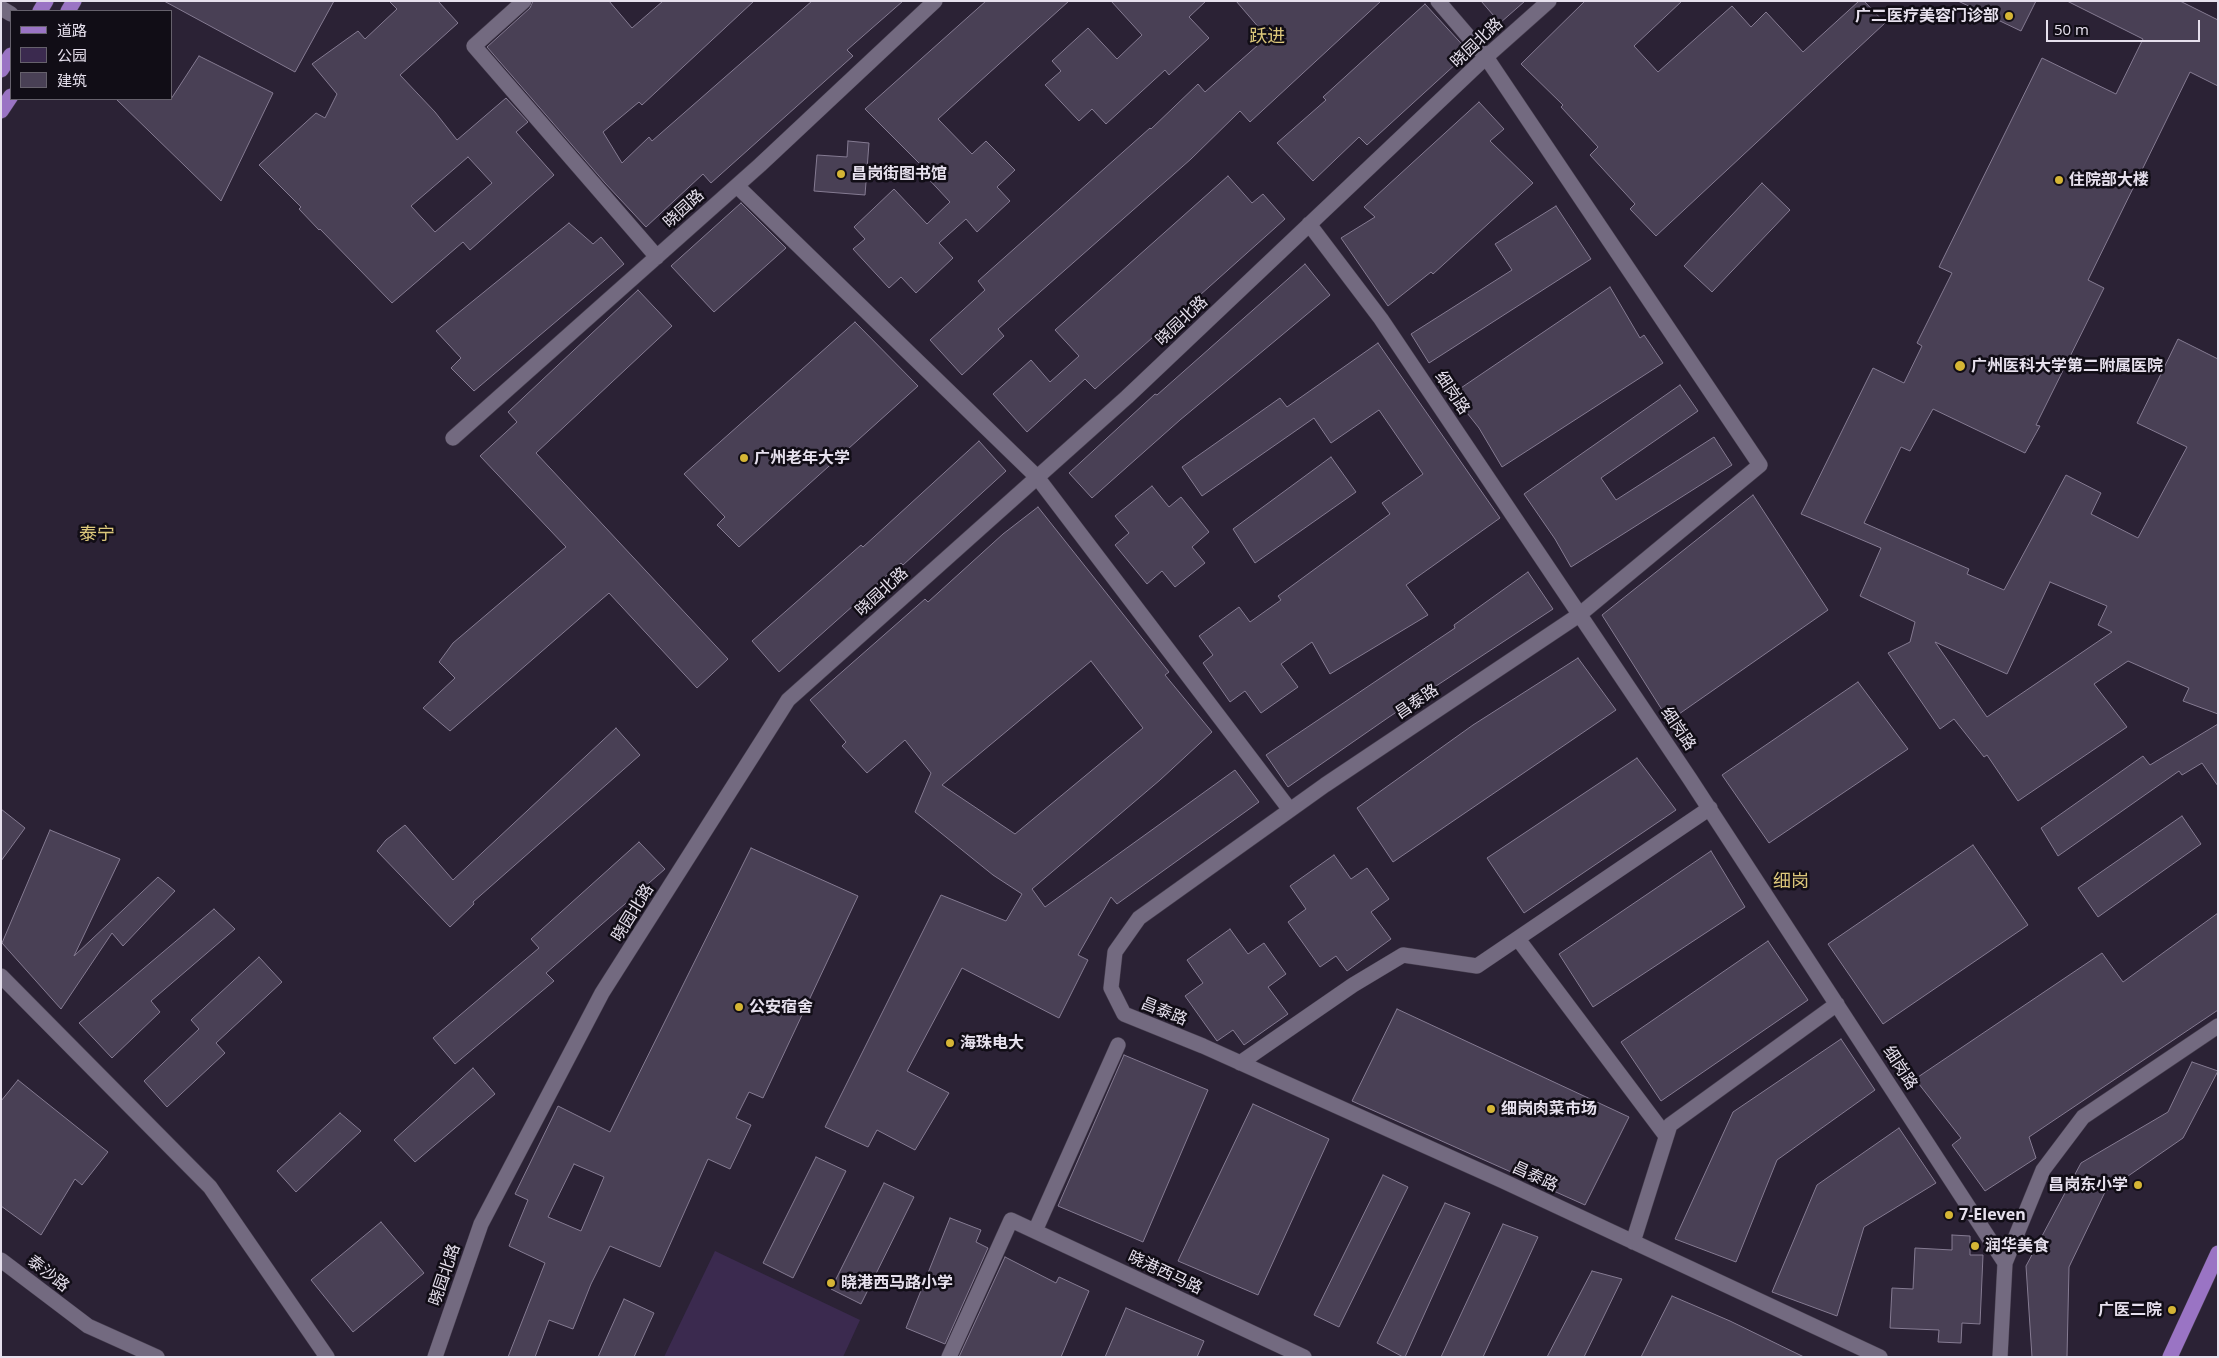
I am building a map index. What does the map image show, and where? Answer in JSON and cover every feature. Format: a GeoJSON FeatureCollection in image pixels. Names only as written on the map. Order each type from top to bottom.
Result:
{"type":"FeatureCollection","features":[{"type":"Feature","properties":{"kind":"main road"},"geometry":{"type":"LineString","coordinates":[[1,70],[10,56]]}},
{"type":"Feature","properties":{"kind":"main road"},"geometry":{"type":"LineString","coordinates":[[1,111],[10,98]]}},
{"type":"Feature","properties":{"kind":"main road"},"geometry":{"type":"LineString","coordinates":[[2170,1357],[2218,1254]]}},
{"type":"Feature","properties":{"kind":"street"},"geometry":{"type":"LineString","coordinates":[[524,1],[474,46],[657,257]]}},
{"type":"Feature","properties":{"kind":"street","name":"晓园路"},"geometry":{"type":"LineString","coordinates":[[452,438],[737,186],[935,1]]}},
{"type":"Feature","properties":{"kind":"street"},"geometry":{"type":"LineString","coordinates":[[1438,1],[1486,57]]}},
{"type":"Feature","properties":{"kind":"street","name":"晓园北路"},"geometry":{"type":"LineString","coordinates":[[435,1357],[481,1224],[602,993],[788,700],[1127,397],[1486,57],[1549,1]]}},
{"type":"Feature","properties":{"kind":"street","name":"昌泰路"},"geometry":{"type":"LineString","coordinates":[[1486,57],[1760,465],[1579,615],[1290,810],[1139,918],[1115,952],[1111,988],[1124,1014],[1240,1063],[1634,1242],[1880,1357]]}},
{"type":"Feature","properties":{"kind":"street"},"geometry":{"type":"LineString","coordinates":[[737,186],[1037,477],[1290,810]]}},
{"type":"Feature","properties":{"kind":"street","name":"细岗路"},"geometry":{"type":"LineString","coordinates":[[1309,224],[1381,319],[1710,808],[2005,1263]]}},
{"type":"Feature","properties":{"kind":"street"},"geometry":{"type":"LineString","coordinates":[[1240,1063],[1353,985],[1403,955],[1477,966],[1710,808]]}},
{"type":"Feature","properties":{"kind":"street"},"geometry":{"type":"LineString","coordinates":[[1518,939],[1666,1136]]}},
{"type":"Feature","properties":{"kind":"street"},"geometry":{"type":"LineString","coordinates":[[1,976],[210,1187],[326,1357]]}},
{"type":"Feature","properties":{"kind":"street"},"geometry":{"type":"LineString","coordinates":[[1634,1242],[1670,1125],[1838,1004]]}},
{"type":"Feature","properties":{"kind":"street"},"geometry":{"type":"LineString","coordinates":[[2000,1357],[2005,1263],[2043,1170],[2083,1117],[2218,1026]]}},
{"type":"Feature","properties":{"kind":"street"},"geometry":{"type":"LineString","coordinates":[[1034,1231],[1118,1045]]}},
{"type":"Feature","properties":{"kind":"street","name":"晓港西马路"},"geometry":{"type":"LineString","coordinates":[[949,1357],[1011,1220],[1304,1357]]}},
{"type":"Feature","properties":{"kind":"street","name":"泰沙路"},"geometry":{"type":"LineString","coordinates":[[1,1260],[88,1326],[157,1357]]}},
{"type":"Feature","properties":{"kind":"green space"},"geometry":{"type":"Polygon","coordinates":[[[715,1251],[860,1320],[843,1357],[664,1357],[715,1251]]]}},
{"type":"Feature","properties":{"kind":"building"},"geometry":{"type":"Polygon","coordinates":[[[164,1],[334,1],[295,72],[164,1]]]}},
{"type":"Feature","properties":{"kind":"building"},"geometry":{"type":"Polygon","coordinates":[[[389,1],[438,1],[458,23],[400,75],[435,112],[457,140],[506,98],[528,122],[516,132],[554,175],[470,250],[463,242],[392,303],[319,230],[299,209],[301,207],[259,165],[316,113],[325,118],[337,94],[312,64],[358,31],[365,39],[397,9],[389,1]],[[468,157],[411,206],[435,232],[492,183],[468,157]]]}},
{"type":"Feature","properties":{"kind":"building"},"geometry":{"type":"Polygon","coordinates":[[[533,1],[609,1],[632,28],[663,1],[754,1],[642,105],[639,102],[603,132],[622,163],[649,137],[652,141],[812,1],[903,1],[847,50],[853,56],[711,183],[703,174],[646,227],[605,183],[487,47],[530,8],[533,1]]]}},
{"type":"Feature","properties":{"kind":"building"},"geometry":{"type":"Polygon","coordinates":[[[986,1],[1069,1],[938,119],[972,154],[986,141],[1015,170],[997,187],[1010,201],[977,232],[966,219],[939,243],[953,258],[916,293],[901,277],[889,288],[853,249],[865,239],[854,227],[894,189],[927,224],[950,202],[923,173],[926,170],[865,109],[986,1]]]}},
{"type":"Feature","properties":{"kind":"building"},"geometry":{"type":"Polygon","coordinates":[[[1111,1],[1206,1],[1189,17],[1209,38],[1169,75],[1165,70],[1106,124],[1092,109],[1079,121],[1045,85],[1061,71],[1052,61],[1088,28],[1117,59],[1142,35],[1111,1]]]}},
{"type":"Feature","properties":{"kind":"building"},"geometry":{"type":"Polygon","coordinates":[[[1236,1],[1381,1],[1250,122],[1240,111],[1191,159],[998,329],[1004,336],[962,375],[930,340],[985,290],[978,281],[1151,129],[1198,84],[1205,92],[1267,37],[1236,1]]]}},
{"type":"Feature","properties":{"kind":"building"},"geometry":{"type":"Polygon","coordinates":[[[1481,1],[1525,1],[1500,23],[1481,1]]]}},
{"type":"Feature","properties":{"kind":"building"},"geometry":{"type":"Polygon","coordinates":[[[1585,1],[1682,1],[1634,46],[1658,72],[1732,6],[1751,27],[1766,12],[1803,52],[1859,1],[1864,1],[1885,23],[1656,236],[1630,209],[1635,204],[1590,155],[1598,147],[1561,107],[1563,105],[1521,64],[1585,1]]]}},
{"type":"Feature","properties":{"kind":"building","name":"广二医疗美容门诊部"},"geometry":{"type":"Polygon","coordinates":[[[1958,1],[2036,1],[2021,31],[1958,1]]]}},
{"type":"Feature","properties":{"kind":"building"},"geometry":{"type":"Polygon","coordinates":[[[2067,1],[2180,1],[2218,20],[2218,86],[2190,72],[2088,280],[2104,288],[2036,425],[2040,426],[2025,453],[1933,409],[1910,451],[1901,447],[1864,523],[1969,569],[1967,574],[2004,590],[2066,475],[2101,493],[2091,514],[2138,538],[2187,447],[2137,423],[2178,339],[2218,359],[2218,714],[2183,701],[2189,688],[2128,661],[2094,684],[2127,727],[2018,801],[1987,755],[1984,757],[1954,719],[1940,729],[1888,653],[1910,642],[1915,622],[1860,596],[1881,548],[1801,514],[1873,368],[1904,383],[1922,346],[1917,343],[1952,273],[1939,267],[2042,58],[2116,94],[2143,39],[2067,1]],[[2050,582],[2007,674],[1935,642],[1987,717],[2112,632],[2098,625],[2107,606],[2050,582]]]}},
{"type":"Feature","properties":{"kind":"building"},"geometry":{"type":"Polygon","coordinates":[[[1425,4],[1469,52],[1367,145],[1359,137],[1313,181],[1277,143],[1326,100],[1323,97],[1425,4]]]}},
{"type":"Feature","properties":{"kind":"building"},"geometry":{"type":"Polygon","coordinates":[[[199,56],[273,93],[221,201],[117,100],[172,100],[199,56]]]}},
{"type":"Feature","properties":{"kind":"building"},"geometry":{"type":"Polygon","coordinates":[[[1479,102],[1504,129],[1490,141],[1533,183],[1433,274],[1431,272],[1388,306],[1341,238],[1375,217],[1364,207],[1479,102]]]}},
{"type":"Feature","properties":{"kind":"building","name":"昌岗街图书馆"},"geometry":{"type":"Polygon","coordinates":[[[848,141],[869,143],[865,195],[814,191],[817,155],[847,157],[848,141]]]}},
{"type":"Feature","properties":{"kind":"building"},"geometry":{"type":"Polygon","coordinates":[[[1228,176],[1252,203],[1263,194],[1285,219],[1095,389],[1085,379],[1027,432],[993,394],[1031,360],[1050,382],[1079,356],[1055,330],[1228,176]]]}},
{"type":"Feature","properties":{"kind":"building"},"geometry":{"type":"Polygon","coordinates":[[[1762,183],[1790,210],[1712,292],[1684,266],[1762,183]]]}},
{"type":"Feature","properties":{"kind":"building"},"geometry":{"type":"Polygon","coordinates":[[[741,203],[786,248],[714,312],[671,266],[741,203]]]}},
{"type":"Feature","properties":{"kind":"building"},"geometry":{"type":"Polygon","coordinates":[[[1556,206],[1591,259],[1429,363],[1411,334],[1512,270],[1495,244],[1556,206]]]}},
{"type":"Feature","properties":{"kind":"building"},"geometry":{"type":"Polygon","coordinates":[[[569,223],[593,244],[601,237],[624,264],[474,391],[451,368],[461,358],[436,331],[569,223]]]}},
{"type":"Feature","properties":{"kind":"building"},"geometry":{"type":"Polygon","coordinates":[[[1305,264],[1330,295],[1180,420],[1092,498],[1069,473],[1155,394],[1157,395],[1305,264]]]}},
{"type":"Feature","properties":{"kind":"building"},"geometry":{"type":"Polygon","coordinates":[[[1610,287],[1640,338],[1644,335],[1663,363],[1502,467],[1479,428],[1452,394],[1610,287]]]}},
{"type":"Feature","properties":{"kind":"building"},"geometry":{"type":"Polygon","coordinates":[[[638,290],[672,326],[536,453],[728,659],[697,688],[609,593],[450,731],[423,708],[455,678],[439,662],[453,643],[566,547],[480,456],[517,422],[508,412],[638,290]]]}},
{"type":"Feature","properties":{"kind":"building"},"geometry":{"type":"Polygon","coordinates":[[[855,322],[918,386],[739,547],[717,525],[725,517],[684,474],[855,322]]]}},
{"type":"Feature","properties":{"kind":"building"},"geometry":{"type":"Polygon","coordinates":[[[1378,343],[1500,518],[1406,585],[1428,615],[1330,674],[1312,642],[1281,664],[1298,687],[1261,713],[1245,691],[1230,702],[1203,663],[1213,655],[1199,636],[1239,607],[1250,622],[1281,600],[1278,596],[1390,514],[1382,503],[1423,474],[1379,410],[1331,443],[1314,418],[1202,496],[1182,467],[1280,398],[1287,407],[1378,343]]]}},
{"type":"Feature","properties":{"kind":"building"},"geometry":{"type":"Polygon","coordinates":[[[1680,385],[1698,411],[1601,478],[1616,500],[1714,437],[1732,465],[1571,567],[1555,539],[1524,494],[1680,385]]]}},
{"type":"Feature","properties":{"kind":"building"},"geometry":{"type":"Polygon","coordinates":[[[979,441],[1006,471],[903,565],[901,563],[779,672],[752,641],[861,545],[863,547],[979,441]]]}},
{"type":"Feature","properties":{"kind":"building"},"geometry":{"type":"Polygon","coordinates":[[[1331,457],[1356,492],[1255,563],[1233,529],[1331,457]]]}},
{"type":"Feature","properties":{"kind":"building"},"geometry":{"type":"Polygon","coordinates":[[[1152,486],[1169,507],[1181,497],[1209,532],[1192,547],[1205,563],[1175,587],[1162,571],[1147,584],[1115,545],[1129,533],[1115,516],[1152,486]]]}},
{"type":"Feature","properties":{"kind":"building"},"geometry":{"type":"Polygon","coordinates":[[[1753,495],[1828,610],[1669,721],[1602,615],[1753,495]]]}},
{"type":"Feature","properties":{"kind":"building"},"geometry":{"type":"Polygon","coordinates":[[[1038,507],[1169,672],[1165,675],[1212,732],[1160,780],[1032,889],[1045,907],[1235,770],[1259,802],[1117,904],[1111,897],[1078,955],[1088,960],[1059,1018],[962,968],[907,1071],[949,1093],[915,1150],[877,1130],[868,1147],[825,1127],[941,895],[1006,921],[1022,894],[993,875],[915,812],[931,773],[905,740],[867,773],[842,746],[846,742],[810,700],[925,599],[928,602],[1003,534],[1038,507]],[[1091,661],[942,785],[1015,834],[1143,728],[1091,661]]]}},
{"type":"Feature","properties":{"kind":"building"},"geometry":{"type":"Polygon","coordinates":[[[1528,572],[1553,609],[1389,717],[1288,787],[1266,755],[1455,628],[1454,625],[1528,572]]]}},
{"type":"Feature","properties":{"kind":"building"},"geometry":{"type":"Polygon","coordinates":[[[1578,658],[1616,710],[1393,862],[1357,808],[1473,725],[1578,658]]]}},
{"type":"Feature","properties":{"kind":"building"},"geometry":{"type":"Polygon","coordinates":[[[1858,682],[1908,749],[1769,843],[1722,775],[1858,682]]]}},
{"type":"Feature","properties":{"kind":"building"},"geometry":{"type":"Polygon","coordinates":[[[2218,724],[2218,786],[2202,763],[2182,775],[2179,771],[2058,856],[2041,828],[2143,756],[2150,765],[2218,724]]]}},
{"type":"Feature","properties":{"kind":"building"},"geometry":{"type":"Polygon","coordinates":[[[616,728],[640,755],[473,902],[474,904],[450,927],[377,851],[386,840],[405,825],[453,880],[616,728]]]}},
{"type":"Feature","properties":{"kind":"building"},"geometry":{"type":"Polygon","coordinates":[[[1637,758],[1676,810],[1524,913],[1487,858],[1637,758]]]}},
{"type":"Feature","properties":{"kind":"building"},"geometry":{"type":"Polygon","coordinates":[[[1,809],[25,828],[1,861],[1,809]]]}},
{"type":"Feature","properties":{"kind":"building"},"geometry":{"type":"Polygon","coordinates":[[[2182,816],[2201,844],[2098,917],[2078,888],[2182,816]]]}},
{"type":"Feature","properties":{"kind":"building"},"geometry":{"type":"Polygon","coordinates":[[[50,830],[120,859],[74,956],[158,877],[175,891],[123,946],[112,933],[61,1009],[2,943],[50,830]]]}},
{"type":"Feature","properties":{"kind":"building"},"geometry":{"type":"Polygon","coordinates":[[[639,842],[665,869],[546,973],[554,981],[455,1064],[433,1038],[539,948],[531,939],[639,842]]]}},
{"type":"Feature","properties":{"kind":"building"},"geometry":{"type":"Polygon","coordinates":[[[1973,845],[2028,925],[1883,1024],[1828,944],[1973,845]]]}},
{"type":"Feature","properties":{"kind":"building","name":"公安宿舍"},"geometry":{"type":"Polygon","coordinates":[[[751,848],[858,896],[763,1098],[749,1092],[736,1118],[751,1125],[730,1169],[708,1159],[660,1267],[610,1246],[591,1284],[573,1329],[549,1320],[535,1357],[508,1357],[545,1263],[509,1246],[528,1200],[515,1194],[558,1106],[610,1132],[751,848]],[[574,1164],[548,1217],[581,1231],[604,1177],[574,1164]]]}},
{"type":"Feature","properties":{"kind":"building"},"geometry":{"type":"Polygon","coordinates":[[[1711,851],[1745,907],[1593,1007],[1559,954],[1711,851]]]}},
{"type":"Feature","properties":{"kind":"building"},"geometry":{"type":"Polygon","coordinates":[[[1334,855],[1351,879],[1367,868],[1389,899],[1371,912],[1391,939],[1347,971],[1336,956],[1320,967],[1288,922],[1306,909],[1290,886],[1334,855]]]}},
{"type":"Feature","properties":{"kind":"building"},"geometry":{"type":"Polygon","coordinates":[[[214,909],[235,929],[151,1001],[160,1012],[112,1058],[79,1023],[214,909]]]}},
{"type":"Feature","properties":{"kind":"building"},"geometry":{"type":"Polygon","coordinates":[[[2218,913],[2218,1010],[2029,1137],[2036,1158],[1985,1191],[1952,1145],[1961,1138],[1915,1079],[2102,953],[2123,982],[2218,913]]]}},
{"type":"Feature","properties":{"kind":"building"},"geometry":{"type":"Polygon","coordinates":[[[1230,929],[1248,954],[1264,943],[1286,974],[1268,987],[1288,1014],[1244,1045],[1233,1030],[1217,1041],[1185,996],[1203,983],[1187,960],[1230,929]]]}},
{"type":"Feature","properties":{"kind":"building"},"geometry":{"type":"Polygon","coordinates":[[[1768,941],[1808,1000],[1661,1101],[1621,1042],[1768,941]]]}},
{"type":"Feature","properties":{"kind":"building"},"geometry":{"type":"Polygon","coordinates":[[[259,957],[282,982],[216,1043],[225,1053],[167,1107],[144,1081],[199,1029],[191,1020],[259,957]]]}},
{"type":"Feature","properties":{"kind":"building","name":"细岗肉菜市场"},"geometry":{"type":"Polygon","coordinates":[[[1397,1009],[1629,1117],[1585,1205],[1352,1101],[1397,1009]]]}},
{"type":"Feature","properties":{"kind":"building"},"geometry":{"type":"Polygon","coordinates":[[[1841,1039],[1875,1090],[1777,1160],[1736,1262],[1675,1239],[1733,1112],[1841,1039]]]}},
{"type":"Feature","properties":{"kind":"building"},"geometry":{"type":"Polygon","coordinates":[[[1124,1055],[1208,1090],[1143,1242],[1058,1206],[1124,1055]]]}},
{"type":"Feature","properties":{"kind":"building"},"geometry":{"type":"Polygon","coordinates":[[[2192,1062],[2218,1071],[2183,1138],[2105,1192],[2069,1267],[2067,1357],[2032,1357],[2026,1266],[2081,1163],[2168,1112],[2192,1062]]]}},
{"type":"Feature","properties":{"kind":"building"},"geometry":{"type":"Polygon","coordinates":[[[473,1068],[495,1094],[415,1162],[394,1140],[473,1068]]]}},
{"type":"Feature","properties":{"kind":"building"},"geometry":{"type":"Polygon","coordinates":[[[18,1080],[108,1152],[82,1185],[75,1179],[41,1235],[1,1206],[1,1101],[18,1080]]]}},
{"type":"Feature","properties":{"kind":"building"},"geometry":{"type":"Polygon","coordinates":[[[1253,1104],[1329,1139],[1258,1295],[1178,1261],[1253,1104]]]}},
{"type":"Feature","properties":{"kind":"building"},"geometry":{"type":"Polygon","coordinates":[[[340,1113],[361,1131],[296,1192],[277,1171],[340,1113]]]}},
{"type":"Feature","properties":{"kind":"building"},"geometry":{"type":"Polygon","coordinates":[[[1899,1128],[1936,1183],[1864,1227],[1837,1316],[1772,1292],[1817,1185],[1899,1128]]]}},
{"type":"Feature","properties":{"kind":"building"},"geometry":{"type":"Polygon","coordinates":[[[816,1157],[846,1171],[793,1278],[763,1263],[816,1157]]]}},
{"type":"Feature","properties":{"kind":"building"},"geometry":{"type":"Polygon","coordinates":[[[1383,1175],[1408,1187],[1339,1327],[1314,1315],[1383,1175]]]}},
{"type":"Feature","properties":{"kind":"building"},"geometry":{"type":"Polygon","coordinates":[[[884,1183],[914,1197],[861,1304],[831,1289],[884,1183]]]}},
{"type":"Feature","properties":{"kind":"building"},"geometry":{"type":"Polygon","coordinates":[[[1445,1203],[1470,1213],[1405,1357],[1403,1357],[1377,1343],[1445,1203]]]}},
{"type":"Feature","properties":{"kind":"building"},"geometry":{"type":"Polygon","coordinates":[[[950,1218],[981,1230],[976,1242],[988,1248],[945,1344],[906,1328],[950,1218]]]}},
{"type":"Feature","properties":{"kind":"building"},"geometry":{"type":"Polygon","coordinates":[[[381,1222],[424,1273],[353,1332],[311,1280],[381,1222]]]}},
{"type":"Feature","properties":{"kind":"building"},"geometry":{"type":"Polygon","coordinates":[[[1503,1224],[1538,1237],[1483,1357],[1441,1357],[1503,1224]]]}},
{"type":"Feature","properties":{"kind":"building"},"geometry":{"type":"Polygon","coordinates":[[[1952,1235],[1970,1236],[1970,1255],[1983,1255],[1980,1324],[1962,1323],[1961,1343],[1938,1342],[1939,1330],[1890,1328],[1892,1288],[1913,1289],[1915,1248],[1952,1250],[1952,1235]]]}},
{"type":"Feature","properties":{"kind":"building"},"geometry":{"type":"Polygon","coordinates":[[[1005,1257],[1056,1283],[1059,1277],[1089,1291],[1061,1357],[959,1357],[1005,1257]]]}},
{"type":"Feature","properties":{"kind":"building"},"geometry":{"type":"Polygon","coordinates":[[[1592,1271],[1622,1279],[1584,1357],[1547,1357],[1592,1271]]]}},
{"type":"Feature","properties":{"kind":"building"},"geometry":{"type":"Polygon","coordinates":[[[1672,1296],[1730,1321],[1804,1357],[1641,1357],[1672,1296]]]}},
{"type":"Feature","properties":{"kind":"building"},"geometry":{"type":"Polygon","coordinates":[[[624,1299],[654,1313],[634,1357],[598,1357],[624,1299]]]}},
{"type":"Feature","properties":{"kind":"building"},"geometry":{"type":"Polygon","coordinates":[[[1126,1308],[1204,1341],[1197,1357],[1105,1357],[1126,1308]]]}},
{"type":"Feature","properties":{"kind":"place","name":"广二医疗美容门诊部"},"geometry":{"type":"Point","coordinates":[2009,16]}},
{"type":"Feature","properties":{"kind":"place","name":"昌岗街图书馆"},"geometry":{"type":"Point","coordinates":[841,174]}},
{"type":"Feature","properties":{"kind":"place","name":"住院部大楼"},"geometry":{"type":"Point","coordinates":[2059,180]}},
{"type":"Feature","properties":{"kind":"place","name":"广州医科大学第二附属医院"},"geometry":{"type":"Point","coordinates":[1960,366]}},
{"type":"Feature","properties":{"kind":"place","name":"广州老年大学"},"geometry":{"type":"Point","coordinates":[744,458]}},
{"type":"Feature","properties":{"kind":"place","name":"公安宿舍"},"geometry":{"type":"Point","coordinates":[739,1007]}},
{"type":"Feature","properties":{"kind":"place","name":"海珠电大"},"geometry":{"type":"Point","coordinates":[950,1043]}},
{"type":"Feature","properties":{"kind":"place","name":"细岗肉菜市场"},"geometry":{"type":"Point","coordinates":[1491,1109]}},
{"type":"Feature","properties":{"kind":"place","name":"昌岗东小学"},"geometry":{"type":"Point","coordinates":[2138,1185]}},
{"type":"Feature","properties":{"kind":"place","name":"7-Eleven"},"geometry":{"type":"Point","coordinates":[1949,1215]}},
{"type":"Feature","properties":{"kind":"place","name":"润华美食"},"geometry":{"type":"Point","coordinates":[1975,1246]}},
{"type":"Feature","properties":{"kind":"place","name":"晓港西马路小学"},"geometry":{"type":"Point","coordinates":[831,1283]}},
{"type":"Feature","properties":{"kind":"place","name":"广医二院"},"geometry":{"type":"Point","coordinates":[2172,1310]}},
{"type":"Feature","properties":{"kind":"district","name":"跃进"},"geometry":{"type":"Point","coordinates":[1267,37]}},
{"type":"Feature","properties":{"kind":"district","name":"泰宁"},"geometry":{"type":"Point","coordinates":[97,535]}},
{"type":"Feature","properties":{"kind":"district","name":"细岗"},"geometry":{"type":"Point","coordinates":[1791,882]}}]}
